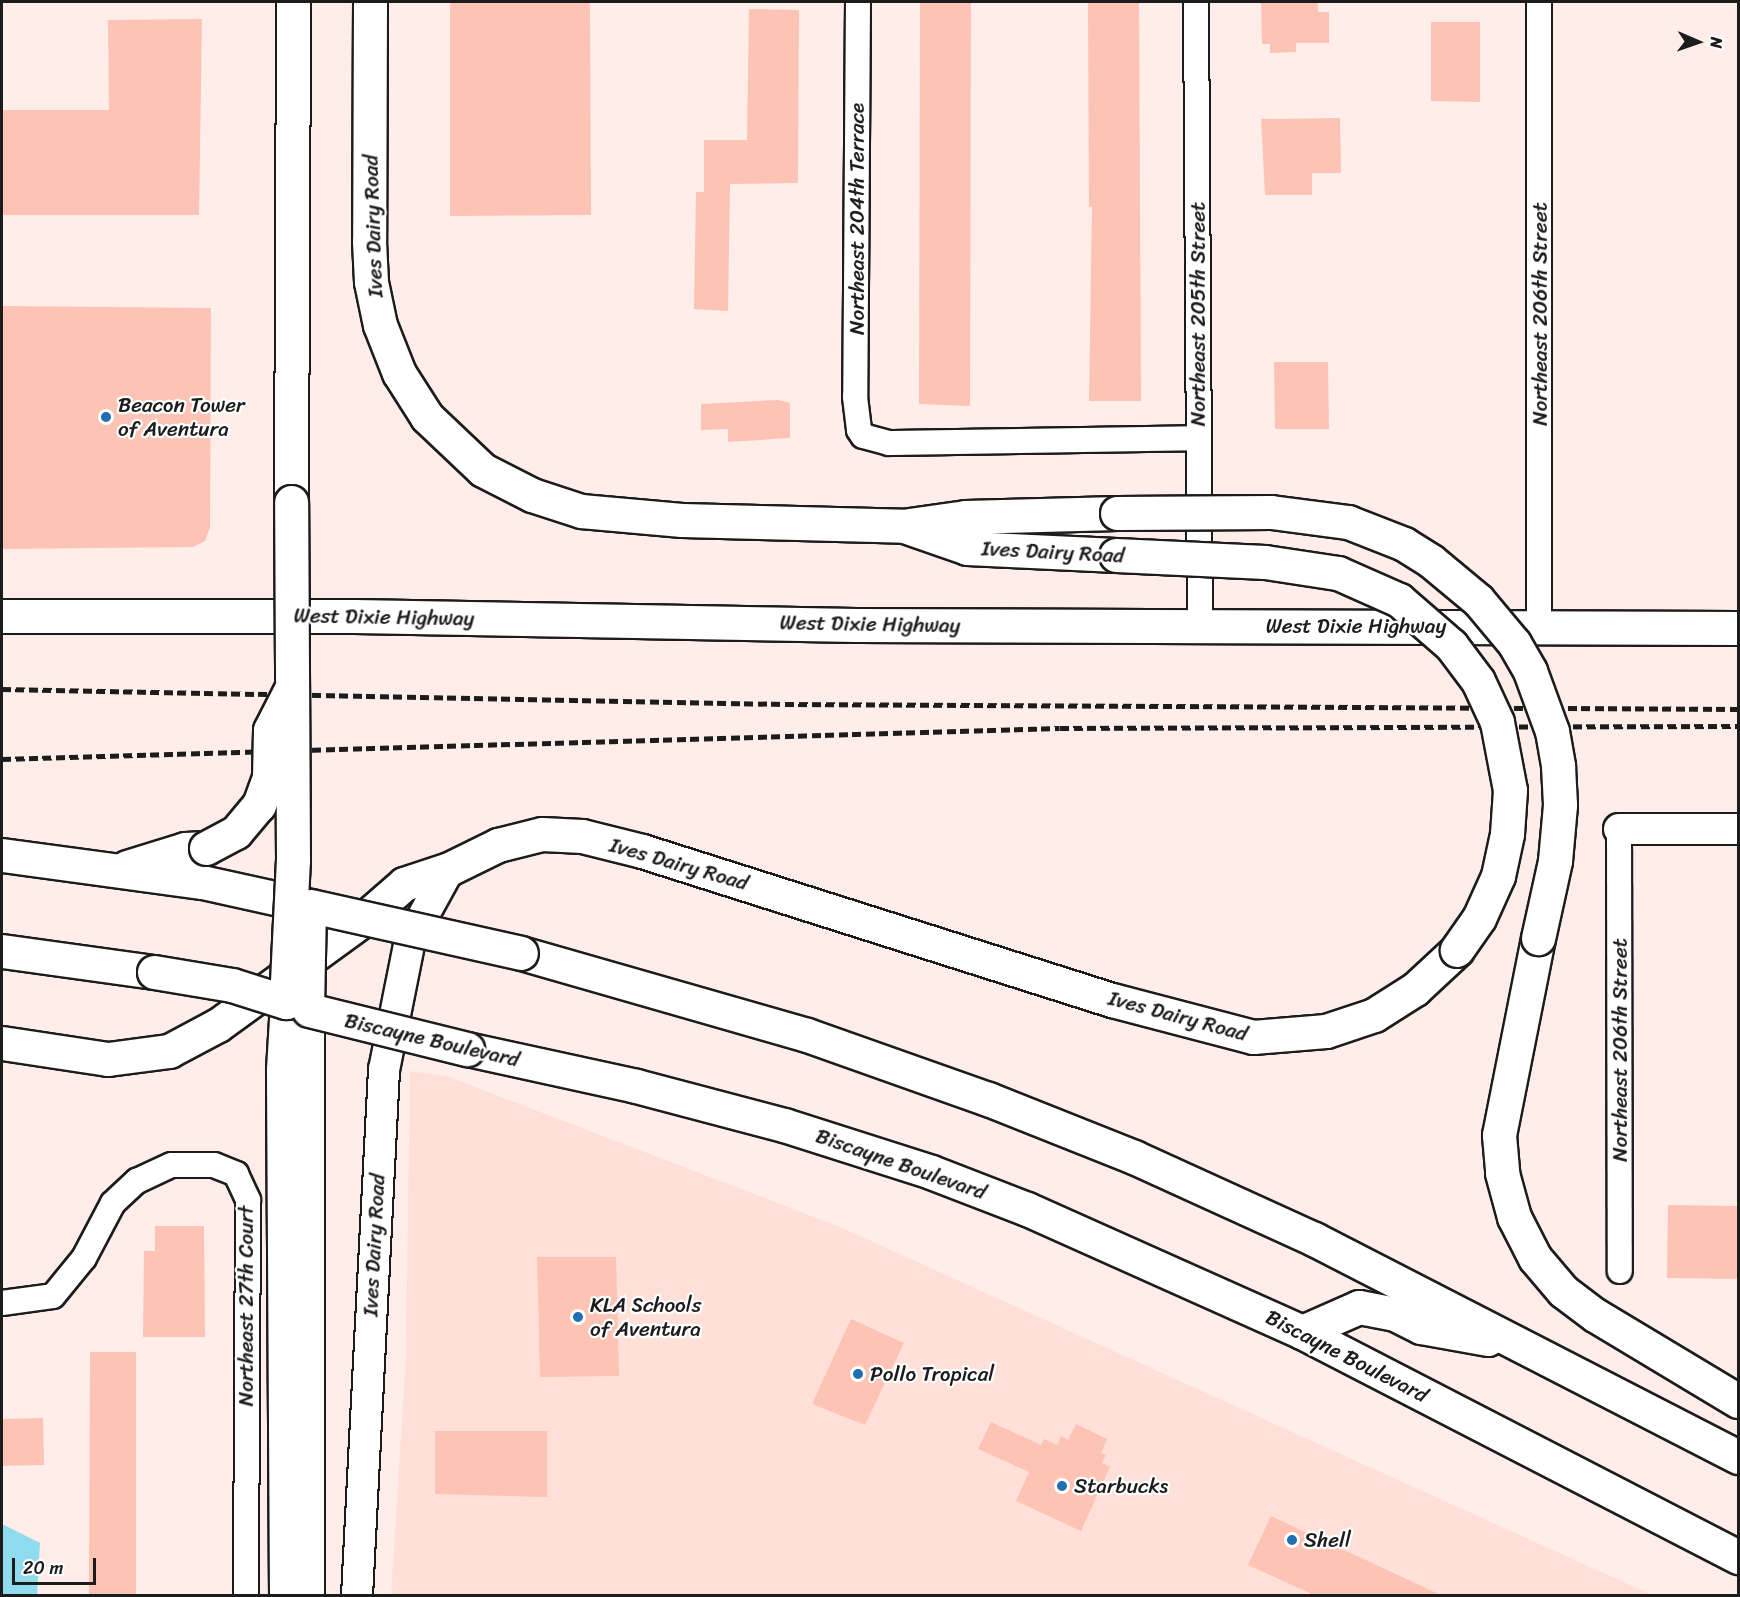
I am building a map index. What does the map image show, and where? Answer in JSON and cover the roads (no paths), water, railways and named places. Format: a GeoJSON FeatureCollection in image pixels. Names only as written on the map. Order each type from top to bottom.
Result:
{"type":"FeatureCollection","features":[{"type":"Feature","properties":{"kind":"main road"},"geometry":{"type":"LineString","coordinates":[[292,2],[293,684],[302,904],[298,1006]]}},
{"type":"Feature","properties":{"kind":"main road","name":"Ives Dairy Road"},"geometry":{"type":"LineString","coordinates":[[370,2],[372,291],[387,349],[399,373],[444,436],[506,484],[581,511],[682,520],[904,526],[967,548],[1265,562],[1338,573],[1399,600],[1451,645],[1478,681],[1497,722],[1510,790],[1507,834],[1498,876],[1479,918],[1457,950],[1415,989],[1374,1015],[1326,1031],[1253,1037],[1112,1000],[714,873],[582,836],[542,834],[517,840],[466,857],[449,869]]}},
{"type":"Feature","properties":{"kind":"main road"},"geometry":{"type":"LineString","coordinates":[[904,526],[965,517],[1271,512],[1348,522],[1404,544],[1431,561],[1478,600],[1514,643],[1530,671],[1552,731],[1558,766],[1560,805],[1555,861],[1504,1099],[1499,1152],[1506,1194],[1524,1239],[1550,1277],[1595,1316],[1738,1401]]}},
{"type":"Feature","properties":{"kind":"main road","name":"West Dixie Highway"},"geometry":{"type":"LineString","coordinates":[[2,615],[1200,626],[1738,628]]}},
{"type":"Feature","properties":{"kind":"main road"},"geometry":{"type":"LineString","coordinates":[[119,869],[185,849],[206,848],[236,832],[259,805],[269,778],[270,730],[293,684]]}},
{"type":"Feature","properties":{"kind":"main road"},"geometry":{"type":"LineString","coordinates":[[2,855],[202,882],[521,953],[744,1014],[1044,1120],[1274,1220],[1738,1457]]}},
{"type":"Feature","properties":{"kind":"main road"},"geometry":{"type":"LineString","coordinates":[[2,1042],[108,1059],[169,1052],[226,1020],[364,919],[404,884],[449,869]]}},
{"type":"Feature","properties":{"kind":"main road","name":"Biscayne Boulevard"},"geometry":{"type":"LineString","coordinates":[[2,951],[232,985],[298,1006],[467,1049],[695,1101],[883,1156],[1072,1227],[1302,1332],[1738,1557]]}},
{"type":"Feature","properties":{"kind":"main road"},"geometry":{"type":"LineString","coordinates":[[1302,1332],[1349,1309],[1365,1308],[1395,1314],[1421,1327],[1519,1344]]}},
{"type":"Feature","properties":{"kind":"street","name":"Northeast 204th Terrace"},"geometry":{"type":"LineString","coordinates":[[858,2],[855,397],[859,430],[863,436],[889,443],[1198,438]]}},
{"type":"Feature","properties":{"kind":"street","name":"Northeast 205th Street"},"geometry":{"type":"LineString","coordinates":[[1197,2],[1200,626]]}},
{"type":"Feature","properties":{"kind":"street","name":"Northeast 206th Street"},"geometry":{"type":"LineString","coordinates":[[1539,2],[1539,627]]}},
{"type":"Feature","properties":{"kind":"street","name":"Northeast 206th Street"},"geometry":{"type":"LineString","coordinates":[[1619,829],[1620,1271]]}},
{"type":"Feature","properties":{"kind":"street"},"geometry":{"type":"LineString","coordinates":[[1619,829],[1738,830]]}},
{"type":"Feature","properties":{"kind":"street","name":"Ives Dairy Road"},"geometry":{"type":"LineString","coordinates":[[357,1596],[384,1070],[410,940],[449,869]]}},
{"type":"Feature","properties":{"kind":"street"},"geometry":{"type":"LineString","coordinates":[[285,1596],[298,1006]]}},
{"type":"Feature","properties":{"kind":"street"},"geometry":{"type":"LineString","coordinates":[[295,1142],[309,1596]]}},
{"type":"Feature","properties":{"kind":"street","name":"Northeast 27th Court"},"geometry":{"type":"LineString","coordinates":[[2,1303],[53,1296],[84,1258],[113,1203],[137,1181],[172,1165],[213,1165],[236,1174],[248,1200],[246,1596]]}},
{"type":"Feature","properties":{"kind":"water"},"geometry":{"type":"Polygon","coordinates":[[[2,1524],[40,1543],[37,1595],[2,1595],[2,1524]]]}},
{"type":"Feature","properties":{"kind":"railway"},"geometry":{"type":"LineString","coordinates":[[2,689],[785,704],[1738,709]]}},
{"type":"Feature","properties":{"kind":"railway"},"geometry":{"type":"LineString","coordinates":[[2,759],[1060,728],[1738,726]]}},
{"type":"Feature","properties":{"kind":"place","name":"Beacon Tower of Aventura"},"geometry":{"type":"Point","coordinates":[106,417]}},
{"type":"Feature","properties":{"kind":"place","name":"KLA Schools of Aventura"},"geometry":{"type":"Point","coordinates":[578,1317]}},
{"type":"Feature","properties":{"kind":"place","name":"Pollo Tropical"},"geometry":{"type":"Point","coordinates":[858,1374]}},
{"type":"Feature","properties":{"kind":"place","name":"Starbucks"},"geometry":{"type":"Point","coordinates":[1062,1486]}},
{"type":"Feature","properties":{"kind":"place","name":"Shell"},"geometry":{"type":"Point","coordinates":[1292,1540]}}]}
